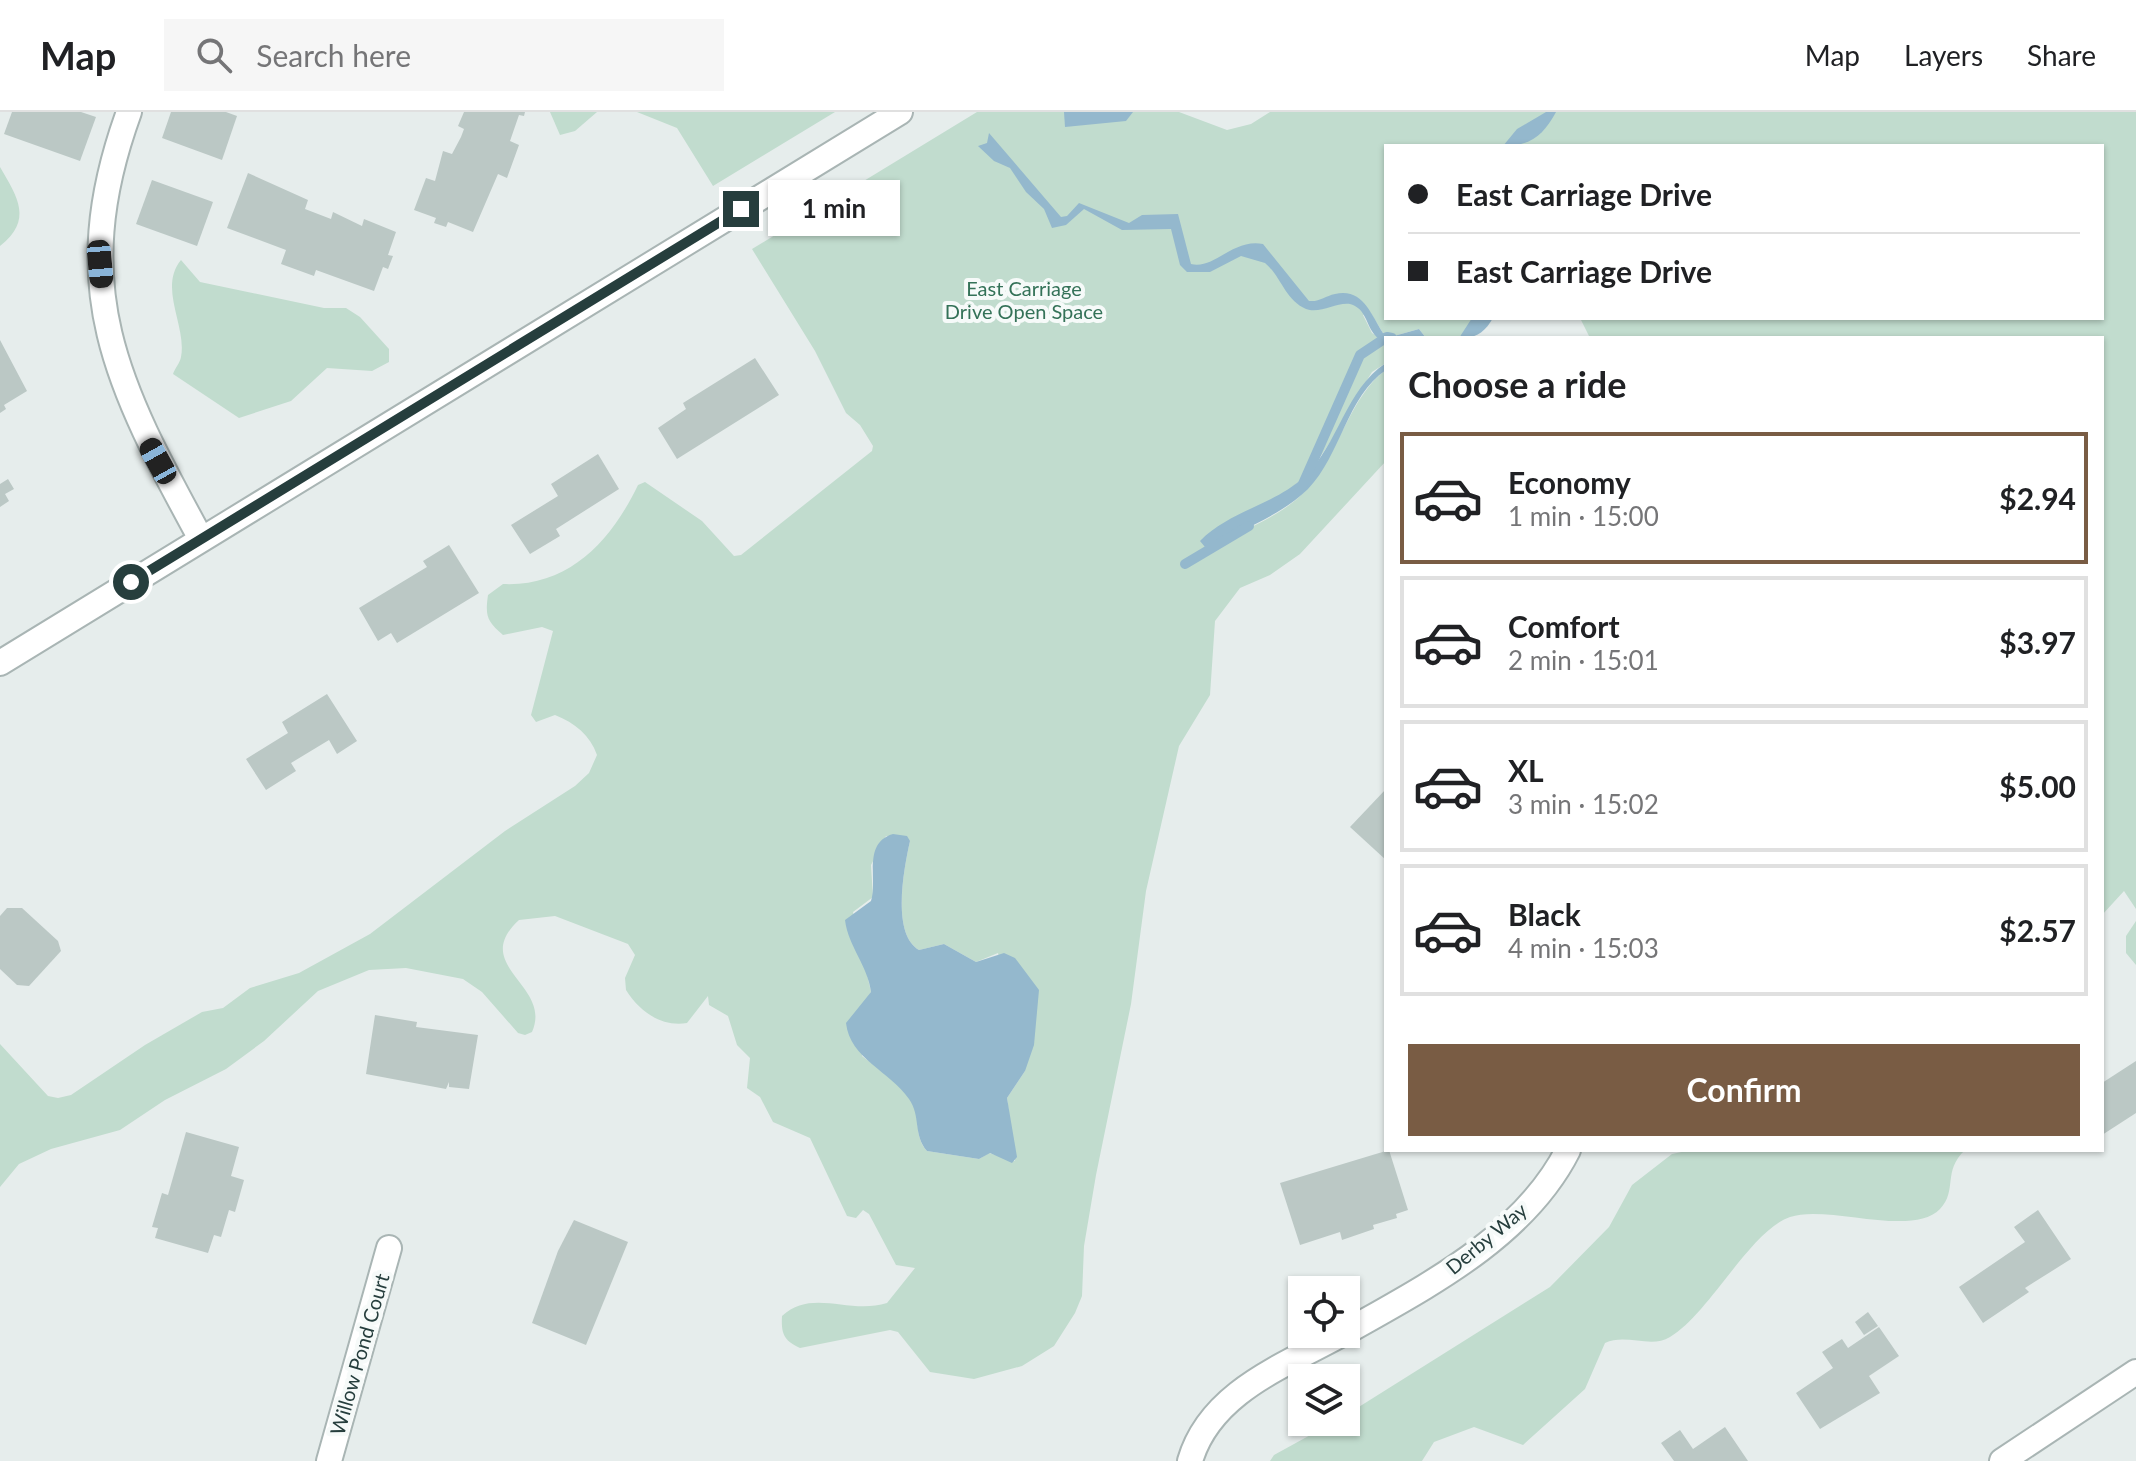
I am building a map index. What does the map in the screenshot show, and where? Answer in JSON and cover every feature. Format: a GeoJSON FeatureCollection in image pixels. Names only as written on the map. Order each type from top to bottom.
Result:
{"type":"FeatureCollection","features":[{"type":"Feature","properties":{"kind":"street"},"geometry":{"type":"LineString","coordinates":[[129,112],[113,155],[102,211],[100,264],[108,336],[144,435],[201,539]]}},
{"type":"Feature","properties":{"kind":"street"},"geometry":{"type":"LineString","coordinates":[[0,663],[900,112]]}},
{"type":"Feature","properties":{"kind":"street","name":"Derby Way"},"geometry":{"type":"LineString","coordinates":[[1360,1324],[1467,1260],[1525,1209],[1567,1152]]}},
{"type":"Feature","properties":{"kind":"street","name":"Willow Pond Court"},"geometry":{"type":"LineString","coordinates":[[329,1461],[389,1248]]}},
{"type":"Feature","properties":{"kind":"street","name":"Derby Way"},"geometry":{"type":"LineString","coordinates":[[1190,1461],[1197,1436],[1225,1404],[1261,1377],[1316,1348]]}},
{"type":"Feature","properties":{"kind":"street"},"geometry":{"type":"LineString","coordinates":[[2002,1461],[2136,1372]]}},
{"type":"Feature","properties":{"kind":"green space"},"geometry":{"type":"Polygon","coordinates":[[[550,112],[597,112],[575,131],[560,135],[550,112]]]}},
{"type":"Feature","properties":{"kind":"green space"},"geometry":{"type":"Polygon","coordinates":[[[637,112],[835,112],[713,186],[677,128],[637,112]]]}},
{"type":"Feature","properties":{"kind":"green space","name":"East Carriage Drive Open Space"},"geometry":{"type":"Polygon","coordinates":[[[977,112],[1179,112],[1227,130],[1251,124],[1270,112],[2136,112],[2136,909],[2124,891],[2104,913],[2104,336],[1589,336],[1581,320],[2104,320],[2104,144],[1384,144],[1384,320],[1477,320],[1465,336],[1424,336],[1419,329],[1394,336],[1383,333],[1370,312],[1363,315],[1372,333],[1384,341],[1384,364],[1372,372],[1323,453],[1286,492],[1222,526],[1204,543],[1206,546],[1260,523],[1298,498],[1318,475],[1364,394],[1384,372],[1384,463],[1300,554],[1270,575],[1240,588],[1215,621],[1210,695],[1179,746],[1146,891],[1131,1004],[1084,1246],[1082,1296],[1054,1346],[1022,1366],[974,1379],[930,1372],[898,1332],[890,1330],[800,1348],[790,1343],[783,1332],[782,1316],[794,1308],[818,1303],[873,1306],[887,1303],[915,1268],[896,1265],[869,1214],[863,1210],[856,1218],[847,1216],[810,1138],[773,1122],[760,1097],[747,1088],[750,1058],[737,1045],[728,1016],[709,1005],[708,996],[687,1023],[668,1023],[652,1016],[626,990],[625,978],[635,955],[628,944],[555,916],[519,920],[506,936],[503,950],[507,963],[532,1001],[535,1016],[532,1032],[525,1035],[518,1033],[482,992],[463,979],[406,968],[369,970],[318,991],[264,1041],[226,1069],[165,1100],[120,1130],[51,1149],[19,1164],[0,1187],[0,1044],[48,1096],[58,1098],[71,1095],[145,1045],[202,1012],[223,1008],[250,988],[299,973],[370,934],[505,831],[575,786],[589,773],[597,755],[581,730],[555,715],[536,722],[531,715],[553,631],[542,627],[503,635],[488,618],[488,595],[503,584],[548,578],[585,557],[615,525],[638,485],[645,482],[702,521],[734,556],[741,555],[872,451],[873,446],[860,425],[846,413],[815,351],[752,249],[977,112]],[[886,836],[871,865],[873,897],[853,912],[871,992],[866,1001],[862,1056],[906,1093],[915,1110],[919,1136],[927,1151],[979,1159],[989,1153],[1015,1161],[1007,1098],[1025,1071],[998,953],[976,962],[944,944],[919,950],[910,942],[902,916],[910,841],[886,836]]]}},
{"type":"Feature","properties":{"kind":"green space"},"geometry":{"type":"Polygon","coordinates":[[[0,167],[17,199],[19,218],[10,236],[0,246],[0,167]]]}},
{"type":"Feature","properties":{"kind":"green space"},"geometry":{"type":"Polygon","coordinates":[[[181,260],[200,282],[324,308],[346,308],[360,317],[389,349],[389,362],[372,371],[327,368],[291,401],[239,418],[173,374],[182,345],[172,283],[181,260]]]}},
{"type":"Feature","properties":{"kind":"green space"},"geometry":{"type":"Polygon","coordinates":[[[2136,921],[2136,965],[2126,953],[2126,936],[2136,921]]]}},
{"type":"Feature","properties":{"kind":"green space"},"geometry":{"type":"Polygon","coordinates":[[[1682,1152],[1963,1152],[1954,1166],[1945,1202],[1927,1217],[1890,1221],[1806,1214],[1790,1217],[1775,1225],[1745,1255],[1700,1311],[1670,1337],[1655,1342],[1613,1340],[1605,1343],[1585,1389],[1523,1445],[1474,1427],[1434,1442],[1422,1461],[1270,1461],[1274,1455],[1309,1436],[1360,1436],[1360,1406],[1550,1287],[1609,1227],[1632,1185],[1672,1154],[1682,1152]]]}},
{"type":"Feature","properties":{"kind":"water"},"geometry":{"type":"Polygon","coordinates":[[[1064,112],[1133,112],[1126,121],[1065,127],[1064,112]]]}},
{"type":"Feature","properties":{"kind":"water"},"geometry":{"type":"Polygon","coordinates":[[[1546,112],[1556,112],[1535,138],[1521,144],[1505,144],[1517,129],[1546,112]]]}},
{"type":"Feature","properties":{"kind":"water"},"geometry":{"type":"Polygon","coordinates":[[[989,133],[1061,217],[1067,216],[1079,203],[1129,223],[1142,215],[1178,214],[1191,264],[1208,263],[1242,245],[1263,244],[1309,301],[1335,294],[1352,295],[1365,304],[1383,333],[1394,336],[1384,336],[1384,341],[1380,339],[1360,310],[1350,304],[1319,310],[1306,309],[1293,300],[1265,263],[1241,256],[1210,272],[1187,272],[1180,265],[1171,229],[1122,230],[1084,209],[1066,225],[1052,228],[1044,209],[1026,192],[1010,168],[994,161],[978,146],[987,143],[989,133]]]}},
{"type":"Feature","properties":{"kind":"water"},"geometry":{"type":"Polygon","coordinates":[[[1477,320],[1492,320],[1475,336],[1465,336],[1477,320]]]}},
{"type":"Feature","properties":{"kind":"water"},"geometry":{"type":"Polygon","coordinates":[[[1419,329],[1424,336],[1394,336],[1419,329]]]}},
{"type":"Feature","properties":{"kind":"water"},"geometry":{"type":"Polygon","coordinates":[[[1384,365],[1384,372],[1362,395],[1329,460],[1308,489],[1272,515],[1205,547],[1200,541],[1224,522],[1279,495],[1304,477],[1326,449],[1351,402],[1372,374],[1384,365]]]}},
{"type":"Feature","properties":{"kind":"water"},"geometry":{"type":"Polygon","coordinates":[[[893,834],[907,836],[910,841],[902,916],[910,942],[919,950],[944,944],[976,962],[1004,953],[1015,958],[1039,990],[1034,1045],[1025,1071],[1007,1098],[1017,1157],[1012,1163],[990,1153],[979,1159],[927,1151],[920,1139],[909,1099],[863,1055],[849,1035],[846,1023],[871,992],[845,920],[871,901],[874,854],[877,845],[893,834]]]}},
{"type":"Feature","properties":{"kind":"building"},"geometry":{"type":"Polygon","coordinates":[[[12,112],[81,112],[96,117],[80,161],[4,134],[12,112]]]}},
{"type":"Feature","properties":{"kind":"building"},"geometry":{"type":"Polygon","coordinates":[[[171,112],[226,112],[237,116],[222,160],[162,138],[171,112]]]}},
{"type":"Feature","properties":{"kind":"building"},"geometry":{"type":"Polygon","coordinates":[[[464,112],[525,112],[524,116],[519,115],[510,141],[519,145],[507,178],[498,174],[473,232],[448,222],[446,227],[434,223],[436,218],[414,210],[426,178],[435,181],[443,151],[452,154],[461,137],[464,129],[458,126],[464,112]]]}},
{"type":"Feature","properties":{"kind":"building"},"geometry":{"type":"Polygon","coordinates":[[[248,173],[308,200],[305,209],[331,219],[333,212],[362,226],[364,219],[396,232],[388,255],[393,256],[388,269],[383,267],[374,291],[316,270],[314,276],[281,264],[286,250],[227,228],[248,173]]]}},
{"type":"Feature","properties":{"kind":"building"},"geometry":{"type":"Polygon","coordinates":[[[152,180],[213,202],[197,246],[136,224],[152,180]]]}},
{"type":"Feature","properties":{"kind":"building"},"geometry":{"type":"Polygon","coordinates":[[[0,340],[27,391],[4,405],[6,409],[0,413],[0,340]]]}},
{"type":"Feature","properties":{"kind":"building"},"geometry":{"type":"Polygon","coordinates":[[[755,358],[779,395],[677,459],[658,428],[686,409],[683,403],[755,358]]]}},
{"type":"Feature","properties":{"kind":"building"},"geometry":{"type":"Polygon","coordinates":[[[598,454],[619,489],[556,529],[560,536],[530,554],[511,525],[558,496],[551,484],[598,454]]]}},
{"type":"Feature","properties":{"kind":"building"},"geometry":{"type":"Polygon","coordinates":[[[8,479],[14,489],[5,494],[9,501],[0,507],[0,484],[8,479]]]}},
{"type":"Feature","properties":{"kind":"building"},"geometry":{"type":"Polygon","coordinates":[[[449,545],[479,593],[397,643],[391,633],[378,641],[359,608],[427,567],[423,561],[449,545]]]}},
{"type":"Feature","properties":{"kind":"building"},"geometry":{"type":"Polygon","coordinates":[[[327,694],[357,741],[337,754],[329,740],[291,763],[296,771],[266,790],[246,759],[288,733],[282,722],[327,694]]]}},
{"type":"Feature","properties":{"kind":"building"},"geometry":{"type":"Polygon","coordinates":[[[1384,791],[1384,858],[1350,827],[1384,791]]]}},
{"type":"Feature","properties":{"kind":"building"},"geometry":{"type":"Polygon","coordinates":[[[7,908],[22,908],[58,941],[61,951],[29,986],[17,985],[0,969],[0,916],[7,908]]]}},
{"type":"Feature","properties":{"kind":"building"},"geometry":{"type":"Polygon","coordinates":[[[375,1015],[417,1022],[416,1027],[478,1035],[469,1089],[449,1087],[449,1082],[446,1089],[366,1074],[375,1015]]]}},
{"type":"Feature","properties":{"kind":"building"},"geometry":{"type":"Polygon","coordinates":[[[2136,1061],[2136,1113],[2104,1134],[2104,1082],[2136,1061]]]}},
{"type":"Feature","properties":{"kind":"building"},"geometry":{"type":"Polygon","coordinates":[[[186,1132],[239,1147],[231,1176],[244,1180],[235,1212],[229,1210],[221,1237],[214,1235],[208,1253],[155,1238],[158,1228],[152,1227],[162,1193],[168,1195],[186,1132]]]}},
{"type":"Feature","properties":{"kind":"building"},"geometry":{"type":"Polygon","coordinates":[[[1390,1152],[1408,1210],[1396,1214],[1397,1218],[1373,1225],[1374,1229],[1342,1240],[1340,1232],[1300,1245],[1280,1183],[1390,1152]]]}},
{"type":"Feature","properties":{"kind":"building"},"geometry":{"type":"Polygon","coordinates":[[[2038,1210],[2071,1259],[2025,1288],[2029,1292],[1983,1323],[1959,1287],[2025,1242],[2014,1227],[2038,1210]]]}},
{"type":"Feature","properties":{"kind":"building"},"geometry":{"type":"Polygon","coordinates":[[[574,1220],[628,1242],[586,1345],[532,1323],[558,1251],[574,1220]]]}},
{"type":"Feature","properties":{"kind":"building"},"geometry":{"type":"Polygon","coordinates":[[[1868,1312],[1878,1326],[1864,1335],[1855,1322],[1868,1312]]]}},
{"type":"Feature","properties":{"kind":"building"},"geometry":{"type":"Polygon","coordinates":[[[1879,1327],[1899,1356],[1869,1376],[1880,1393],[1820,1429],[1796,1393],[1833,1368],[1822,1352],[1842,1339],[1848,1348],[1879,1327]]]}},
{"type":"Feature","properties":{"kind":"building"},"geometry":{"type":"Polygon","coordinates":[[[1725,1427],[1748,1461],[1674,1461],[1661,1443],[1680,1430],[1693,1449],[1725,1427]]]}},
{"type":"Feature","properties":{"kind":"waterway"},"geometry":{"type":"LineString","coordinates":[[1466,336],[1477,320]]}},
{"type":"Feature","properties":{"kind":"waterway"},"geometry":{"type":"LineString","coordinates":[[1302,486],[1360,355],[1384,339]]}},
{"type":"Feature","properties":{"kind":"waterway"},"geometry":{"type":"LineString","coordinates":[[1185,564],[1249,526]]}},
{"type":"Feature","properties":{"kind":"route"},"geometry":{"type":"LineString","coordinates":[[131,582],[741,209]]}}]}
